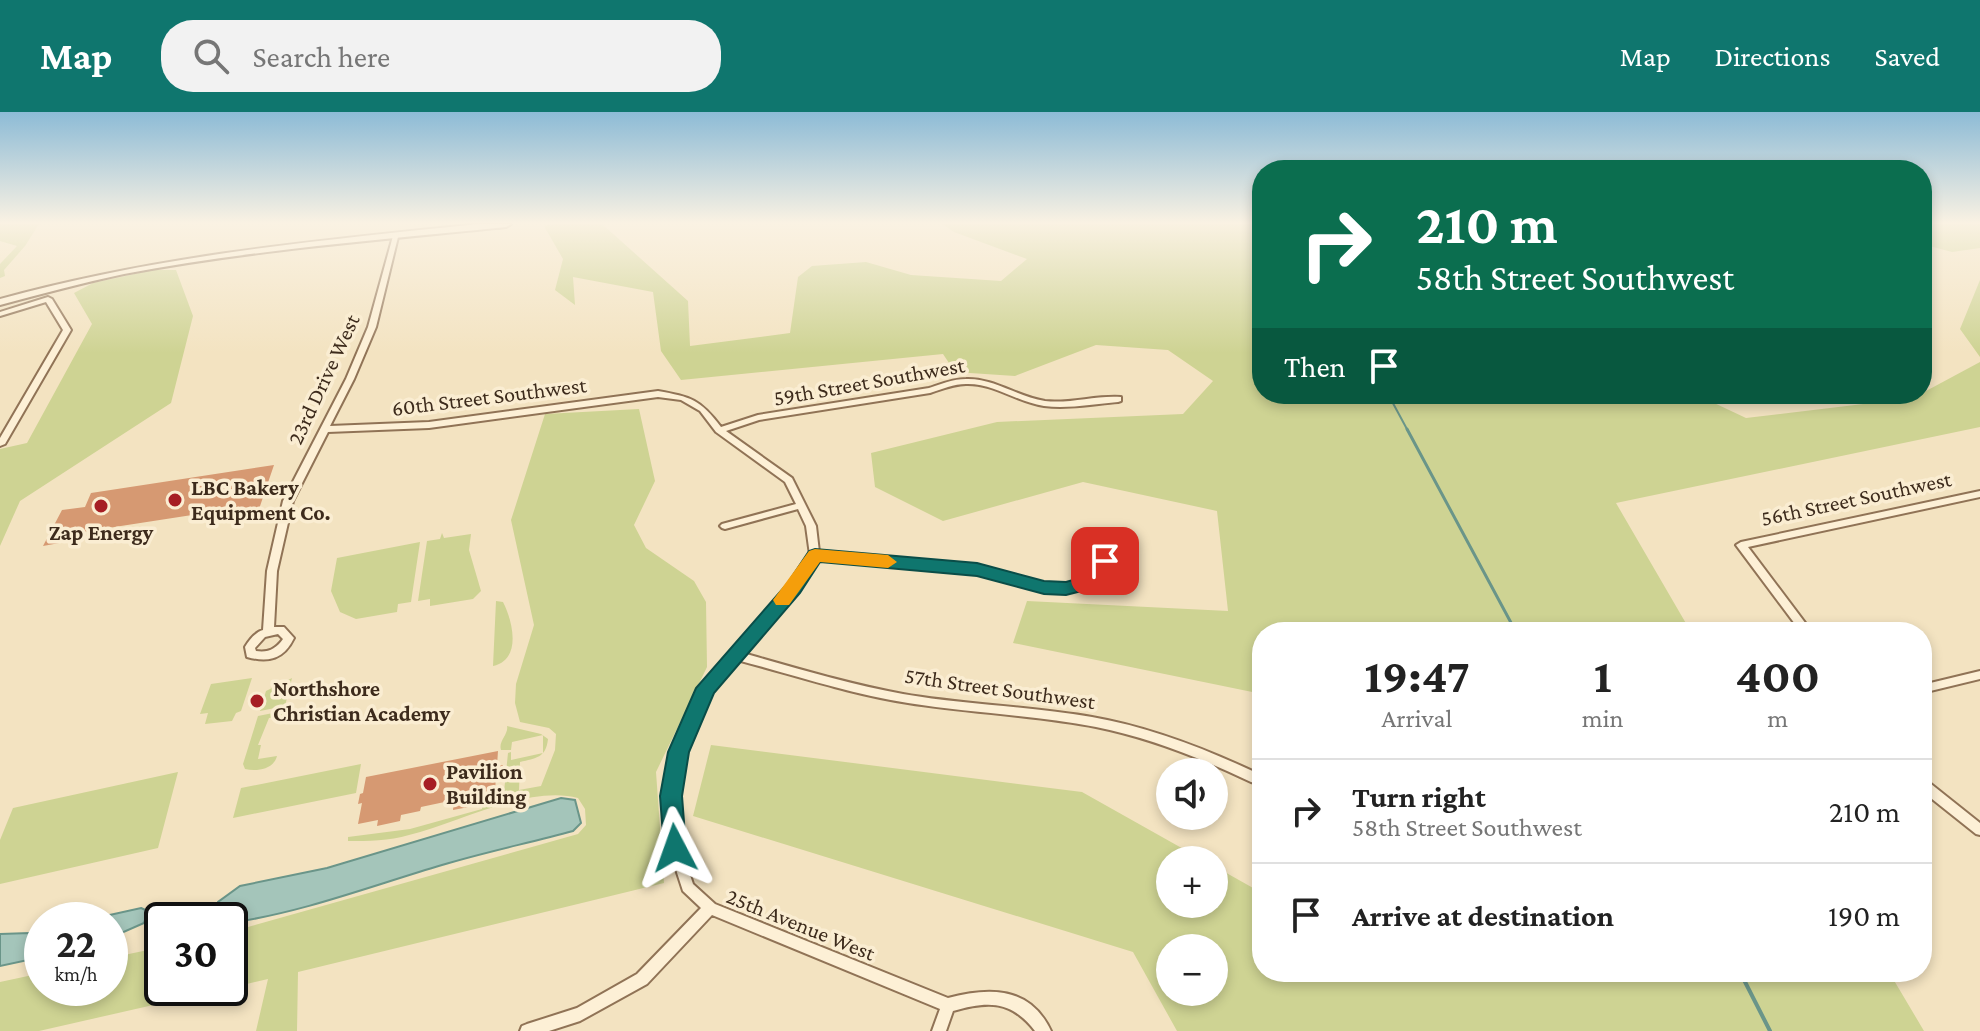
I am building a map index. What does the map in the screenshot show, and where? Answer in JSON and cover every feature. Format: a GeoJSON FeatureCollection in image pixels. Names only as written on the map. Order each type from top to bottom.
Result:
{"type":"FeatureCollection","features":[{"type":"Feature","properties":{"kind":"street"},"geometry":{"type":"LineString","coordinates":[[0,302],[56,286],[152,267]]}},
{"type":"Feature","properties":{"kind":"street","name":"23rd Drive West"},"geometry":{"type":"LineString","coordinates":[[268,632],[272,571],[288,501],[372,327],[387,267]]}},
{"type":"Feature","properties":{"kind":"street"},"geometry":{"type":"LineString","coordinates":[[0,314],[48,299],[67,330],[38,383],[5,426],[1,444]]}},
{"type":"Feature","properties":{"kind":"street","name":"59th Street Southwest"},"geometry":{"type":"LineString","coordinates":[[719,430],[758,418],[930,390],[956,380],[987,383],[1031,401],[1049,404],[1118,399]]}},
{"type":"Feature","properties":{"kind":"street","name":"60th Street Southwest"},"geometry":{"type":"LineString","coordinates":[[325,429],[429,425],[658,394],[683,398],[703,409],[719,430]]}},
{"type":"Feature","properties":{"kind":"street"},"geometry":{"type":"LineString","coordinates":[[719,430],[789,480],[811,526],[815,555],[977,569],[1044,587],[1066,588],[1087,583],[1105,561]]}},
{"type":"Feature","properties":{"kind":"street","name":"56th Street Southwest"},"geometry":{"type":"LineString","coordinates":[[1799,622],[1741,545],[1980,494]]}},
{"type":"Feature","properties":{"kind":"street"},"geometry":{"type":"LineString","coordinates":[[725,526],[802,505]]}},
{"type":"Feature","properties":{"kind":"street","name":"25th Avenue West"},"geometry":{"type":"LineString","coordinates":[[815,555],[793,589],[706,688],[678,752],[671,796],[675,848],[688,887],[710,908],[948,1005]]}},
{"type":"Feature","properties":{"kind":"street","name":"57th Street Southwest"},"geometry":{"type":"LineString","coordinates":[[734,655],[881,694],[977,710],[1071,718],[1128,730],[1199,750],[1252,776]]}},
{"type":"Feature","properties":{"kind":"street"},"geometry":{"type":"LineString","coordinates":[[1932,687],[1980,675]]}},
{"type":"Feature","properties":{"kind":"street"},"geometry":{"type":"LineString","coordinates":[[1932,792],[1980,830]]}},
{"type":"Feature","properties":{"kind":"street"},"geometry":{"type":"LineString","coordinates":[[527,1031],[580,1014],[642,979],[710,908]]}},
{"type":"Feature","properties":{"kind":"street"},"geometry":{"type":"LineString","coordinates":[[939,1031],[948,1005],[983,995],[1012,1001],[1031,1012],[1044,1031]]}},
{"type":"Feature","properties":{"kind":"green space"},"geometry":{"type":"Polygon","coordinates":[[[0,267],[7,267],[5,276],[0,278],[0,267]]]}},
{"type":"Feature","properties":{"kind":"green space"},"geometry":{"type":"Polygon","coordinates":[[[561,267],[650,267],[688,301],[690,346],[790,333],[798,277],[811,267],[883,267],[911,275],[1001,281],[1018,267],[1252,267],[1252,404],[1716,404],[1746,418],[1863,404],[1932,404],[1932,388],[1980,362],[1980,427],[1616,503],[1685,622],[1252,622],[1252,692],[1013,643],[1027,601],[1228,611],[1217,511],[1083,482],[943,521],[875,487],[871,453],[997,422],[1183,414],[1213,381],[1168,350],[1096,345],[1015,376],[955,372],[943,354],[681,380],[661,351],[653,292],[573,277],[575,305],[555,290],[561,267]]]}},
{"type":"Feature","properties":{"kind":"green space"},"geometry":{"type":"Polygon","coordinates":[[[153,270],[176,270],[193,316],[171,403],[20,501],[0,546],[0,449],[27,443],[92,324],[74,293],[93,283],[153,270]]]}},
{"type":"Feature","properties":{"kind":"green space"},"geometry":{"type":"Polygon","coordinates":[[[1980,280],[1980,357],[1960,329],[1980,280]]]}},
{"type":"Feature","properties":{"kind":"green space"},"geometry":{"type":"Polygon","coordinates":[[[639,409],[655,481],[634,525],[646,548],[694,581],[706,602],[707,667],[656,772],[664,883],[298,972],[297,1031],[256,1031],[268,979],[248,984],[248,927],[578,834],[586,825],[585,809],[578,798],[558,795],[515,801],[401,837],[348,841],[348,837],[410,829],[482,809],[483,801],[497,798],[504,792],[508,753],[511,752],[511,760],[543,753],[520,762],[519,790],[541,786],[555,750],[556,734],[549,728],[520,722],[515,703],[516,684],[534,625],[511,520],[545,414],[639,409]]]}},
{"type":"Feature","properties":{"kind":"green space"},"geometry":{"type":"Polygon","coordinates":[[[442,533],[444,538],[471,534],[469,550],[481,591],[473,599],[430,606],[430,599],[418,601],[427,541],[440,539],[442,533]]]}},
{"type":"Feature","properties":{"kind":"green space"},"geometry":{"type":"Polygon","coordinates":[[[420,542],[411,602],[398,604],[397,612],[356,619],[340,612],[331,591],[337,558],[420,542]]]}},
{"type":"Feature","properties":{"kind":"green space"},"geometry":{"type":"Polygon","coordinates":[[[496,601],[503,602],[507,610],[513,639],[508,656],[493,666],[496,601]]]}},
{"type":"Feature","properties":{"kind":"green space"},"geometry":{"type":"Polygon","coordinates":[[[252,678],[241,711],[232,721],[205,724],[208,713],[200,714],[211,684],[252,678]]]}},
{"type":"Feature","properties":{"kind":"green space"},"geometry":{"type":"Polygon","coordinates":[[[292,678],[285,706],[260,711],[266,691],[292,678]]]}},
{"type":"Feature","properties":{"kind":"green space"},"geometry":{"type":"Polygon","coordinates":[[[288,710],[287,715],[269,718],[258,745],[261,745],[258,759],[277,756],[275,760],[264,768],[245,769],[243,764],[258,716],[288,710]]]}},
{"type":"Feature","properties":{"kind":"green space"},"geometry":{"type":"Polygon","coordinates":[[[507,726],[543,735],[512,742],[511,750],[501,750],[507,726]]]}},
{"type":"Feature","properties":{"kind":"green space"},"geometry":{"type":"Polygon","coordinates":[[[543,735],[548,739],[543,753],[543,735]]]}},
{"type":"Feature","properties":{"kind":"green space"},"geometry":{"type":"Polygon","coordinates":[[[711,745],[1082,792],[1178,846],[1156,846],[1156,918],[1228,918],[1228,874],[1252,887],[1252,982],[1895,982],[1924,1031],[1177,1031],[1163,1006],[1228,1006],[1228,934],[1156,934],[1156,993],[1133,952],[693,816],[711,745]]]}},
{"type":"Feature","properties":{"kind":"green space"},"geometry":{"type":"Polygon","coordinates":[[[361,764],[356,793],[233,818],[241,788],[361,764]]]}},
{"type":"Feature","properties":{"kind":"green space"},"geometry":{"type":"Polygon","coordinates":[[[178,772],[158,848],[0,884],[0,840],[13,808],[178,772]]]}},
{"type":"Feature","properties":{"kind":"green space"},"geometry":{"type":"Polygon","coordinates":[[[144,951],[144,1006],[149,1006],[39,1031],[0,1031],[0,982],[24,977],[24,1006],[128,1006],[128,954],[144,951]]]}},
{"type":"Feature","properties":{"kind":"water"},"geometry":{"type":"Polygon","coordinates":[[[561,798],[575,800],[581,823],[573,831],[458,860],[337,898],[257,918],[248,920],[248,902],[218,902],[240,886],[327,868],[561,798]]]}},
{"type":"Feature","properties":{"kind":"water"},"geometry":{"type":"Polygon","coordinates":[[[144,909],[144,923],[128,930],[128,911],[144,909]]]}},
{"type":"Feature","properties":{"kind":"water"},"geometry":{"type":"Polygon","coordinates":[[[24,933],[24,961],[0,966],[0,934],[24,933]]]}},
{"type":"Feature","properties":{"kind":"building","name":"LBC Bakery Equipment Co."},"geometry":{"type":"Polygon","coordinates":[[[274,465],[258,512],[230,516],[231,509],[69,534],[65,542],[43,546],[62,510],[85,507],[91,493],[274,465]]]}},
{"type":"Feature","properties":{"kind":"building","name":"Pavilion Building"},"geometry":{"type":"Polygon","coordinates":[[[498,751],[497,766],[503,765],[502,775],[496,776],[495,792],[476,796],[474,806],[453,810],[454,800],[421,807],[420,811],[401,815],[400,821],[377,826],[378,820],[358,824],[362,803],[358,804],[366,777],[498,751]]]}},
{"type":"Feature","properties":{"kind":"waterway"},"geometry":{"type":"LineString","coordinates":[[1393,404],[1408,431]]}},
{"type":"Feature","properties":{"kind":"waterway"},"geometry":{"type":"LineString","coordinates":[[1407,429],[1511,622]]}},
{"type":"Feature","properties":{"kind":"waterway"},"geometry":{"type":"LineString","coordinates":[[1745,982],[1770,1031]]}},
{"type":"Feature","properties":{"kind":"slow traffic"},"geometry":{"type":"LineString","coordinates":[[783,600],[815,555],[888,562]]}},
{"type":"Feature","properties":{"kind":"place","name":"LBC Bakery Equipment Co."},"geometry":{"type":"Point","coordinates":[175,500]}},
{"type":"Feature","properties":{"kind":"place","name":"Zap Energy"},"geometry":{"type":"Point","coordinates":[101,506]}},
{"type":"Feature","properties":{"kind":"place","name":"Northshore Christian Academy"},"geometry":{"type":"Point","coordinates":[257,701]}},
{"type":"Feature","properties":{"kind":"place","name":"Pavilion Building"},"geometry":{"type":"Point","coordinates":[430,784]}},
{"type":"Feature","properties":{"kind":"route"},"geometry":{"type":"LineString","coordinates":[[675,848],[671,796],[678,752],[706,688],[793,589],[815,555],[977,569],[1044,587],[1066,588],[1087,583],[1105,561]]}}]}
